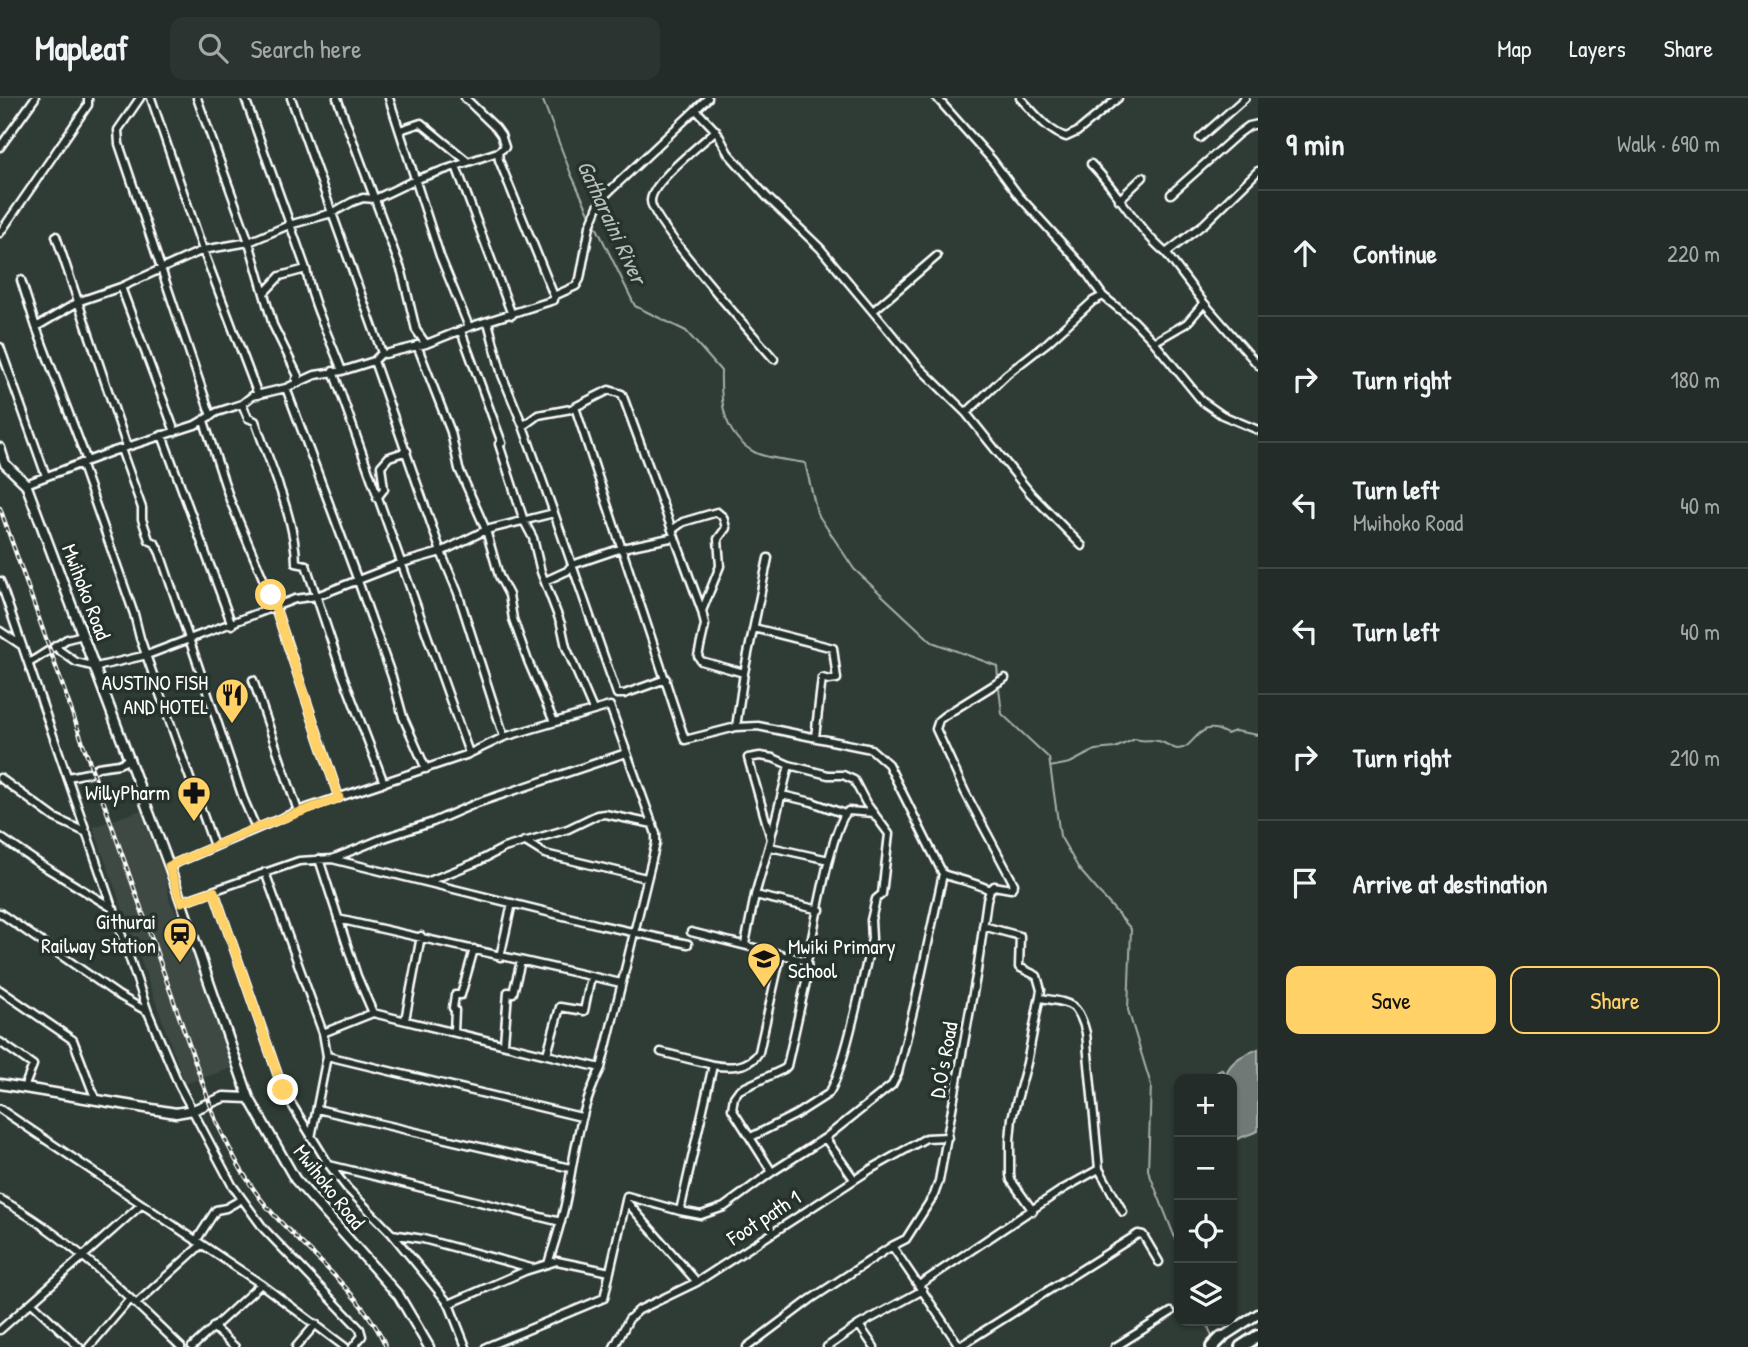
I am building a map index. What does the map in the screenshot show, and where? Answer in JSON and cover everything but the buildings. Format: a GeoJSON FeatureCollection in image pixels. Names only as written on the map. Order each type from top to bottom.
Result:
{"type":"FeatureCollection","features":[{"type":"Feature","properties":{"kind":"highway"},"geometry":{"type":"LineString","coordinates":[[1241,1347],[1258,1336]]}},
{"type":"Feature","properties":{"kind":"highway"},"geometry":{"type":"LineString","coordinates":[[1210,1347],[1222,1337]]}},
{"type":"Feature","properties":{"kind":"street"},"geometry":{"type":"LineString","coordinates":[[0,147],[35,98]]}},
{"type":"Feature","properties":{"kind":"street"},"geometry":{"type":"LineString","coordinates":[[0,233],[88,105],[89,98]]}},
{"type":"Feature","properties":{"kind":"street"},"geometry":{"type":"LineString","coordinates":[[140,98],[121,126],[118,136],[211,416]]}},
{"type":"Feature","properties":{"kind":"street"},"geometry":{"type":"LineString","coordinates":[[151,98],[203,250],[258,394]]}},
{"type":"Feature","properties":{"kind":"street"},"geometry":{"type":"LineString","coordinates":[[197,98],[249,242],[273,325],[298,376],[298,383]]}},
{"type":"Feature","properties":{"kind":"street"},"geometry":{"type":"LineString","coordinates":[[245,98],[306,269],[310,294],[319,310],[342,371]]}},
{"type":"Feature","properties":{"kind":"street"},"geometry":{"type":"LineString","coordinates":[[291,98],[382,353]]}},
{"type":"Feature","properties":{"kind":"street"},"geometry":{"type":"LineString","coordinates":[[337,98],[402,272],[416,330],[426,344]]}},
{"type":"Feature","properties":{"kind":"street"},"geometry":{"type":"LineString","coordinates":[[389,98],[440,256],[469,327]]}},
{"type":"Feature","properties":{"kind":"street"},"geometry":{"type":"LineString","coordinates":[[36,327],[80,302],[121,287],[203,250],[249,242],[332,213],[363,198],[375,199],[417,179],[498,152],[505,147],[501,135],[465,98]]}},
{"type":"Feature","properties":{"kind":"street"},"geometry":{"type":"LineString","coordinates":[[554,296],[576,286],[580,279],[590,226],[601,199],[708,98]]}},
{"type":"Feature","properties":{"kind":"street"},"geometry":{"type":"LineString","coordinates":[[937,98],[993,161],[1019,196],[1079,262],[1103,296],[1141,328],[1202,401],[1222,415],[1258,430]]}},
{"type":"Feature","properties":{"kind":"street"},"geometry":{"type":"LineString","coordinates":[[1020,98],[1054,132],[1066,137],[1077,132],[1118,98]]}},
{"type":"Feature","properties":{"kind":"street"},"geometry":{"type":"LineString","coordinates":[[1200,138],[1245,98]]}},
{"type":"Feature","properties":{"kind":"street"},"geometry":{"type":"LineString","coordinates":[[696,110],[716,130],[728,153],[773,203],[820,248],[920,368],[966,413],[1031,494],[1082,546]]}},
{"type":"Feature","properties":{"kind":"street"},"geometry":{"type":"LineString","coordinates":[[400,130],[421,123],[467,161]]}},
{"type":"Feature","properties":{"kind":"street"},"geometry":{"type":"LineString","coordinates":[[1171,194],[1238,134],[1249,126],[1258,124]]}},
{"type":"Feature","properties":{"kind":"street"},"geometry":{"type":"LineString","coordinates":[[716,130],[662,179],[650,200],[653,210],[680,248],[774,359]]}},
{"type":"Feature","properties":{"kind":"street"},"geometry":{"type":"LineString","coordinates":[[26,484],[204,421],[242,404],[252,396],[286,388],[333,371],[342,371],[374,361],[382,353],[426,344],[469,327],[550,303],[554,296],[498,152]]}},
{"type":"Feature","properties":{"kind":"street"},"geometry":{"type":"LineString","coordinates":[[1091,164],[1136,223],[1166,253],[1258,365]]}},
{"type":"Feature","properties":{"kind":"street"},"geometry":{"type":"LineString","coordinates":[[456,166],[512,315]]}},
{"type":"Feature","properties":{"kind":"street"},"geometry":{"type":"LineString","coordinates":[[1166,253],[1205,223],[1258,171]]}},
{"type":"Feature","properties":{"kind":"street"},"geometry":{"type":"LineString","coordinates":[[1119,200],[1143,177]]}},
{"type":"Feature","properties":{"kind":"street"},"geometry":{"type":"LineString","coordinates":[[56,236],[80,302],[142,508],[142,519],[149,540],[155,543],[160,553],[243,798],[256,828]]}},
{"type":"Feature","properties":{"kind":"street"},"geometry":{"type":"LineString","coordinates":[[873,311],[937,256]]}},
{"type":"Feature","properties":{"kind":"street"},"geometry":{"type":"LineString","coordinates":[[265,292],[280,276],[306,269]]}},
{"type":"Feature","properties":{"kind":"street"},"geometry":{"type":"LineString","coordinates":[[21,280],[176,743],[214,846]]}},
{"type":"Feature","properties":{"kind":"street"},"geometry":{"type":"LineString","coordinates":[[121,287],[174,432]]}},
{"type":"Feature","properties":{"kind":"street"},"geometry":{"type":"LineString","coordinates":[[966,413],[1007,374],[1103,296]]}},
{"type":"Feature","properties":{"kind":"street"},"geometry":{"type":"LineString","coordinates":[[1154,342],[1187,323],[1205,303]]}},
{"type":"Feature","properties":{"kind":"street"},"geometry":{"type":"LineString","coordinates":[[488,322],[502,375],[523,426],[618,696],[666,679]]}},
{"type":"Feature","properties":{"kind":"street"},"geometry":{"type":"LineString","coordinates":[[461,331],[502,443],[499,444],[524,522],[533,538],[566,647],[593,710]]}},
{"type":"Feature","properties":{"kind":"street"},"geometry":{"type":"LineString","coordinates":[[416,345],[451,432],[458,469],[486,530],[499,576],[509,595],[513,619],[540,694],[554,722]]}},
{"type":"Feature","properties":{"kind":"street"},"geometry":{"type":"LineString","coordinates":[[0,347],[46,477]]}},
{"type":"Feature","properties":{"kind":"street"},"geometry":{"type":"LineString","coordinates":[[374,361],[440,552],[458,593],[504,737]]}},
{"type":"Feature","properties":{"kind":"street"},"geometry":{"type":"LineString","coordinates":[[333,371],[469,753]]}},
{"type":"Feature","properties":{"kind":"street"},"geometry":{"type":"LineString","coordinates":[[286,388],[358,581],[392,677],[403,717],[426,769]]}},
{"type":"Feature","properties":{"kind":"street"},"geometry":{"type":"LineString","coordinates":[[523,426],[538,415],[575,407],[609,390],[622,394],[702,611],[705,625],[698,656],[701,660],[744,673]]}},
{"type":"Feature","properties":{"kind":"street"},"geometry":{"type":"LineString","coordinates":[[242,404],[248,418],[255,421],[271,461],[296,547],[296,563],[306,565],[342,673],[384,783]]}},
{"type":"Feature","properties":{"kind":"street"},"geometry":{"type":"LineString","coordinates":[[486,1347],[604,1298],[627,1196],[701,1215],[718,1210],[825,1138],[889,1089],[897,1077],[943,874],[888,764],[871,749],[758,726],[736,727],[685,740],[575,407]]}},
{"type":"Feature","properties":{"kind":"street"},"geometry":{"type":"LineString","coordinates":[[1249,426],[1258,420]]}},
{"type":"Feature","properties":{"kind":"street"},"geometry":{"type":"LineString","coordinates":[[204,421],[230,500],[275,607],[339,798]]}},
{"type":"Feature","properties":{"kind":"street"},"geometry":{"type":"LineString","coordinates":[[162,435],[232,625]]}},
{"type":"Feature","properties":{"kind":"street","name":"Mwihoko Road"},"geometry":{"type":"LineString","coordinates":[[0,448],[5,464],[26,484],[130,758],[249,1098],[295,1179],[399,1296],[429,1347]]}},
{"type":"Feature","properties":{"kind":"street"},"geometry":{"type":"LineString","coordinates":[[377,498],[384,489],[381,466],[389,457],[407,451]]}},
{"type":"Feature","properties":{"kind":"street"},"geometry":{"type":"LineString","coordinates":[[545,581],[567,571],[572,565],[673,533],[683,522],[717,512],[724,520],[726,528],[718,539],[720,566],[702,611]]}},
{"type":"Feature","properties":{"kind":"street"},"geometry":{"type":"LineString","coordinates":[[56,645],[76,662],[96,667],[147,655],[303,597],[317,596],[402,563],[440,552],[486,530],[554,513]]}},
{"type":"Feature","properties":{"kind":"street"},"geometry":{"type":"LineString","coordinates":[[736,727],[744,673],[768,558]]}},
{"type":"Feature","properties":{"kind":"street"},"geometry":{"type":"LineString","coordinates":[[1,585],[148,1012],[179,1085],[232,1185],[264,1228],[360,1329],[362,1335],[353,1347]]}},
{"type":"Feature","properties":{"kind":"street"},"geometry":{"type":"LineString","coordinates":[[754,628],[833,648],[837,679],[822,678],[815,737]]}},
{"type":"Feature","properties":{"kind":"street"},"geometry":{"type":"LineString","coordinates":[[0,631],[22,646]]}},
{"type":"Feature","properties":{"kind":"street"},"geometry":{"type":"LineString","coordinates":[[29,663],[56,645],[83,635]]}},
{"type":"Feature","properties":{"kind":"street"},"geometry":{"type":"LineString","coordinates":[[943,874],[976,882],[990,890],[994,886],[1011,889],[1014,884],[965,792],[936,729],[939,720],[944,716],[1005,678]]}},
{"type":"Feature","properties":{"kind":"street"},"geometry":{"type":"LineString","coordinates":[[253,680],[298,811]]}},
{"type":"Feature","properties":{"kind":"street"},"geometry":{"type":"LineString","coordinates":[[169,866],[298,811],[426,769],[504,737],[610,706],[637,776],[653,824],[656,843],[601,1068],[588,1094],[581,1117],[561,1222],[548,1264]]}},
{"type":"Feature","properties":{"kind":"street"},"geometry":{"type":"LineString","coordinates":[[332,859],[477,803],[626,753]]}},
{"type":"Feature","properties":{"kind":"street"},"geometry":{"type":"LineString","coordinates":[[751,1137],[795,1115],[832,1089],[872,939],[871,920],[876,899],[881,894],[888,834],[854,780],[843,775],[828,775],[789,765],[784,761],[760,755],[748,758],[771,839]]}},
{"type":"Feature","properties":{"kind":"street"},"geometry":{"type":"LineString","coordinates":[[68,777],[88,773],[97,767],[119,764],[130,758]]}},
{"type":"Feature","properties":{"kind":"street"},"geometry":{"type":"LineString","coordinates":[[745,944],[789,765]]}},
{"type":"Feature","properties":{"kind":"street"},"geometry":{"type":"LineString","coordinates":[[0,778],[55,818],[87,833]]}},
{"type":"Feature","properties":{"kind":"street"},"geometry":{"type":"LineString","coordinates":[[782,795],[845,814]]}},
{"type":"Feature","properties":{"kind":"street"},"geometry":{"type":"LineString","coordinates":[[772,1172],[732,1110],[734,1097],[739,1090],[787,1066],[829,860],[845,814],[848,811],[874,813]]}},
{"type":"Feature","properties":{"kind":"street"},"geometry":{"type":"LineString","coordinates":[[427,881],[524,841],[568,829],[589,817],[605,814],[653,824]]}},
{"type":"Feature","properties":{"kind":"street"},"geometry":{"type":"LineString","coordinates":[[0,837],[114,909]]}},
{"type":"Feature","properties":{"kind":"street"},"geometry":{"type":"LineString","coordinates":[[524,841],[545,854],[646,878]]}},
{"type":"Feature","properties":{"kind":"street"},"geometry":{"type":"LineString","coordinates":[[770,848],[829,860]]}},
{"type":"Feature","properties":{"kind":"street"},"geometry":{"type":"LineString","coordinates":[[319,859],[357,976],[373,1013]]}},
{"type":"Feature","properties":{"kind":"street"},"geometry":{"type":"LineString","coordinates":[[181,902],[299,861],[332,859],[688,944]]}},
{"type":"Feature","properties":{"kind":"street"},"geometry":{"type":"LineString","coordinates":[[265,872],[323,1033],[327,1056],[311,1138]]}},
{"type":"Feature","properties":{"kind":"street","name":"D.O's Road"},"geometry":{"type":"LineString","coordinates":[[747,1347],[811,1299],[906,1239],[934,1195],[948,1137],[990,890]]}},
{"type":"Feature","properties":{"kind":"street"},"geometry":{"type":"LineString","coordinates":[[214,891],[283,1090],[329,1165],[347,1188],[392,1234],[449,1304],[466,1347]]}},
{"type":"Feature","properties":{"kind":"street"},"geometry":{"type":"LineString","coordinates":[[755,895],[820,910]]}},
{"type":"Feature","properties":{"kind":"street"},"geometry":{"type":"LineString","coordinates":[[500,957],[512,903]]}},
{"type":"Feature","properties":{"kind":"street"},"geometry":{"type":"LineString","coordinates":[[0,914],[118,995],[148,1012]]}},
{"type":"Feature","properties":{"kind":"street"},"geometry":{"type":"LineString","coordinates":[[338,919],[621,983]]}},
{"type":"Feature","properties":{"kind":"street"},"geometry":{"type":"LineString","coordinates":[[983,926],[1020,936],[1019,967],[1037,976],[1041,982],[1010,1140],[1011,1180],[1033,1211]]}},
{"type":"Feature","properties":{"kind":"street"},"geometry":{"type":"LineString","coordinates":[[691,932],[807,961]]}},
{"type":"Feature","properties":{"kind":"street"},"geometry":{"type":"LineString","coordinates":[[405,1020],[421,936]]}},
{"type":"Feature","properties":{"kind":"street"},"geometry":{"type":"LineString","coordinates":[[454,1032],[455,995],[461,995],[474,949]]}},
{"type":"Feature","properties":{"kind":"street"},"geometry":{"type":"LineString","coordinates":[[661,1052],[728,1068],[755,1058],[759,1052],[781,954]]}},
{"type":"Feature","properties":{"kind":"street"},"geometry":{"type":"LineString","coordinates":[[504,1044],[508,992],[513,993],[521,961]]}},
{"type":"Feature","properties":{"kind":"street"},"geometry":{"type":"LineString","coordinates":[[547,1054],[560,1007],[584,1012],[591,976]]}},
{"type":"Feature","properties":{"kind":"street"},"geometry":{"type":"LineString","coordinates":[[0,990],[73,1040],[96,1100]]}},
{"type":"Feature","properties":{"kind":"street"},"geometry":{"type":"LineString","coordinates":[[1040,998],[1070,1004],[1076,1007],[1082,1016],[1086,1032],[1099,1168],[1123,1212]]}},
{"type":"Feature","properties":{"kind":"street"},"geometry":{"type":"LineString","coordinates":[[323,1033],[373,1013],[601,1068]]}},
{"type":"Feature","properties":{"kind":"street"},"geometry":{"type":"LineString","coordinates":[[0,1042],[33,1065],[24,1088]]}},
{"type":"Feature","properties":{"kind":"street"},"geometry":{"type":"LineString","coordinates":[[327,1056],[581,1117]]}},
{"type":"Feature","properties":{"kind":"street"},"geometry":{"type":"LineString","coordinates":[[680,1211],[713,1065]]}},
{"type":"Feature","properties":{"kind":"street"},"geometry":{"type":"LineString","coordinates":[[0,1084],[176,1113],[193,1110],[224,1097],[249,1098]]}},
{"type":"Feature","properties":{"kind":"street"},"geometry":{"type":"LineString","coordinates":[[0,1109],[261,1284],[345,1347]]}},
{"type":"Feature","properties":{"kind":"street"},"geometry":{"type":"LineString","coordinates":[[317,1109],[570,1168]]}},
{"type":"Feature","properties":{"kind":"street","name":"Foot path 1"},"geometry":{"type":"LineString","coordinates":[[614,1347],[629,1319],[639,1310],[697,1282],[854,1180],[926,1138],[948,1137]]}},
{"type":"Feature","properties":{"kind":"street"},"geometry":{"type":"LineString","coordinates":[[825,1138],[854,1180]]}},
{"type":"Feature","properties":{"kind":"street"},"geometry":{"type":"LineString","coordinates":[[329,1165],[561,1222]]}},
{"type":"Feature","properties":{"kind":"street"},"geometry":{"type":"LineString","coordinates":[[827,1347],[921,1287],[1063,1189],[1099,1168]]}},
{"type":"Feature","properties":{"kind":"street"},"geometry":{"type":"LineString","coordinates":[[0,1199],[26,1213],[83,1258],[181,1347]]}},
{"type":"Feature","properties":{"kind":"street"},"geometry":{"type":"LineString","coordinates":[[89,1347],[133,1301],[198,1243],[216,1209],[226,1208],[243,1199]]}},
{"type":"Feature","properties":{"kind":"street"},"geometry":{"type":"LineString","coordinates":[[626,1201],[697,1282]]}},
{"type":"Feature","properties":{"kind":"street"},"geometry":{"type":"LineString","coordinates":[[0,1330],[141,1205]]}},
{"type":"Feature","properties":{"kind":"street"},"geometry":{"type":"LineString","coordinates":[[392,1234],[423,1239],[533,1269]]}},
{"type":"Feature","properties":{"kind":"street"},"geometry":{"type":"LineString","coordinates":[[892,1246],[960,1346],[1138,1234],[1143,1236],[1159,1262]]}},
{"type":"Feature","properties":{"kind":"street"},"geometry":{"type":"LineString","coordinates":[[449,1304],[557,1261],[610,1272]]}},
{"type":"Feature","properties":{"kind":"street"},"geometry":{"type":"LineString","coordinates":[[192,1347],[261,1284]]}},
{"type":"Feature","properties":{"kind":"street"},"geometry":{"type":"LineString","coordinates":[[32,1303],[79,1347]]}},
{"type":"Feature","properties":{"kind":"street"},"geometry":{"type":"LineString","coordinates":[[1115,1347],[1171,1312]]}},
{"type":"Feature","properties":{"kind":"street"},"geometry":{"type":"LineString","coordinates":[[1222,1337],[1258,1314]]}},
{"type":"Feature","properties":{"kind":"street"},"geometry":{"type":"LineString","coordinates":[[296,1347],[316,1324]]}},
{"type":"Feature","properties":{"kind":"street"},"geometry":{"type":"LineString","coordinates":[[859,1325],[874,1347]]}},
{"type":"Feature","properties":{"kind":"street"},"geometry":{"type":"LineString","coordinates":[[213,1327],[235,1347]]}},
{"type":"Feature","properties":{"kind":"shaded area"},"geometry":{"type":"Polygon","coordinates":[[[141,810],[166,880],[170,902],[182,923],[232,1068],[185,1084],[93,827],[141,810]]]}},
{"type":"Feature","properties":{"kind":"shaded area"},"geometry":{"type":"Polygon","coordinates":[[[1258,1049],[1258,1131],[1237,1139],[1237,1074],[1226,1074],[1243,1055],[1258,1049]]]}},
{"type":"Feature","properties":{"kind":"waterway","name":"Gatharaini River"},"geometry":{"type":"LineString","coordinates":[[542,98],[571,174],[591,217]]}},
{"type":"Feature","properties":{"kind":"waterway","name":"Gatharaini River"},"geometry":{"type":"LineString","coordinates":[[594,222],[635,306],[686,331],[721,371],[723,407],[737,438],[761,455],[805,463],[817,513],[854,569],[932,642],[997,666],[998,677]]}},
{"type":"Feature","properties":{"kind":"waterway","name":"Gatharaini River"},"geometry":{"type":"LineString","coordinates":[[999,688],[1002,714],[1049,758],[1060,836],[1079,869],[1131,929],[1128,1010],[1151,1085],[1148,1170],[1174,1235]]}},
{"type":"Feature","properties":{"kind":"waterway"},"geometry":{"type":"LineString","coordinates":[[1050,767],[1070,763],[1095,750],[1115,748],[1135,739],[1158,741],[1178,749],[1184,748],[1209,729],[1217,729],[1227,734],[1235,731],[1258,735]]}},
{"type":"Feature","properties":{"kind":"waterway","name":"Gatharaini River"},"geometry":{"type":"LineString","coordinates":[[1208,1326],[1212,1337]]}},
{"type":"Feature","properties":{"kind":"railway"},"geometry":{"type":"LineString","coordinates":[[0,508],[216,1121],[256,1193],[352,1294],[377,1329],[386,1347]]}},
{"type":"Feature","properties":{"kind":"place","name":"AUSTINO FISH AND HOTEL"},"geometry":{"type":"Point","coordinates":[232,725]}},
{"type":"Feature","properties":{"kind":"place","name":"WillyPharm"},"geometry":{"type":"Point","coordinates":[194,823]}},
{"type":"Feature","properties":{"kind":"place","name":"Githurai Railway Station"},"geometry":{"type":"Point","coordinates":[180,964]}},
{"type":"Feature","properties":{"kind":"place","name":"Mwiki Primary School"},"geometry":{"type":"Point","coordinates":[764,989]}},
{"type":"Feature","properties":{"kind":"route"},"geometry":{"type":"LineString","coordinates":[[271,595],[339,798],[298,811],[169,866],[181,902],[214,891],[283,1090]]}}]}
